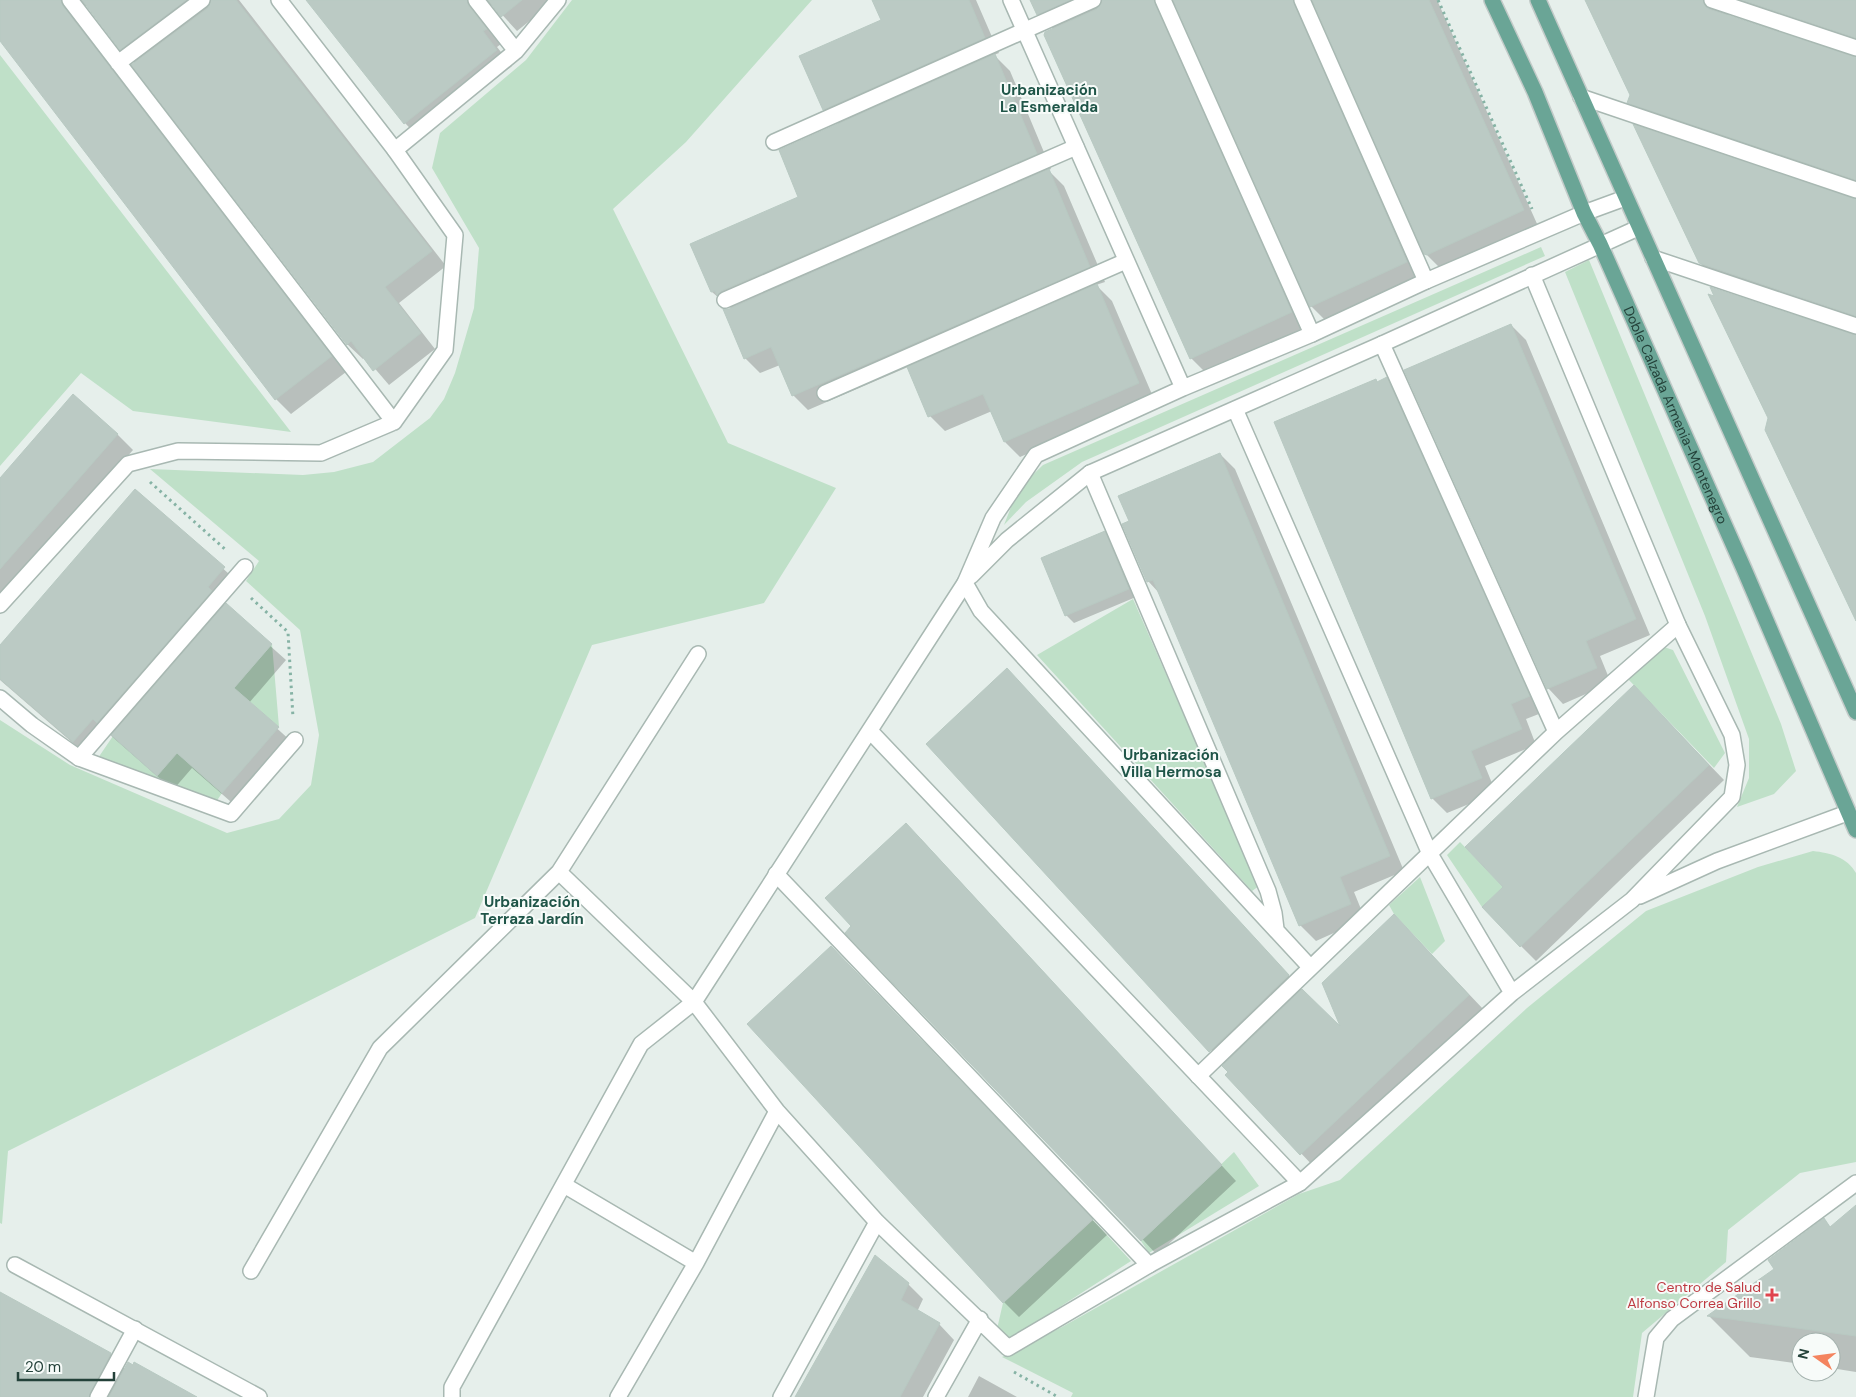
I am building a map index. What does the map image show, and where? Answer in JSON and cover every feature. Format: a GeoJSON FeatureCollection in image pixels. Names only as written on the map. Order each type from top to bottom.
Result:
{"type":"FeatureCollection","features":[{"type":"Feature","properties":{"kind":"main road","name":"Doble Calzada Armenia-Montenegro"},"geometry":{"type":"LineString","coordinates":[[1492,0],[1535,92],[1584,213],[1600,244],[1744,570],[1847,813],[1856,830]]}},
{"type":"Feature","properties":{"kind":"main road"},"geometry":{"type":"LineString","coordinates":[[1538,0],[1638,228],[1856,712]]}},
{"type":"Feature","properties":{"kind":"street"},"geometry":{"type":"LineString","coordinates":[[70,0],[394,422]]}},
{"type":"Feature","properties":{"kind":"street"},"geometry":{"type":"LineString","coordinates":[[118,63],[202,0]]}},
{"type":"Feature","properties":{"kind":"street"},"geometry":{"type":"LineString","coordinates":[[0,605],[128,464],[178,451],[321,453],[394,422],[445,350],[456,235],[395,150],[280,0]]}},
{"type":"Feature","properties":{"kind":"street"},"geometry":{"type":"LineString","coordinates":[[476,0],[516,51]]}},
{"type":"Feature","properties":{"kind":"street"},"geometry":{"type":"LineString","coordinates":[[395,150],[516,51],[558,0]]}},
{"type":"Feature","properties":{"kind":"street"},"geometry":{"type":"LineString","coordinates":[[1011,0],[1183,388]]}},
{"type":"Feature","properties":{"kind":"street"},"geometry":{"type":"LineString","coordinates":[[774,142],[1024,29],[1093,0]]}},
{"type":"Feature","properties":{"kind":"street"},"geometry":{"type":"LineString","coordinates":[[1163,0],[1312,334]]}},
{"type":"Feature","properties":{"kind":"street"},"geometry":{"type":"LineString","coordinates":[[1302,0],[1426,281]]}},
{"type":"Feature","properties":{"kind":"street"},"geometry":{"type":"LineString","coordinates":[[1712,0],[1856,48]]}},
{"type":"Feature","properties":{"kind":"street"},"geometry":{"type":"LineString","coordinates":[[1581,97],[1856,190]]}},
{"type":"Feature","properties":{"kind":"street"},"geometry":{"type":"LineString","coordinates":[[725,300],[1076,147]]}},
{"type":"Feature","properties":{"kind":"street"},"geometry":{"type":"LineString","coordinates":[[452,1397],[452,1387],[641,1044],[694,1002],[965,583],[993,518],[1036,455],[1183,388],[1312,334],[1426,281],[1584,213],[1625,198]]}},
{"type":"Feature","properties":{"kind":"street"},"geometry":{"type":"LineString","coordinates":[[965,583],[1007,540],[1090,473],[1638,228]]}},
{"type":"Feature","properties":{"kind":"street"},"geometry":{"type":"LineString","coordinates":[[1653,258],[1856,326]]}},
{"type":"Feature","properties":{"kind":"street"},"geometry":{"type":"LineString","coordinates":[[825,393],[1126,261]]}},
{"type":"Feature","properties":{"kind":"street"},"geometry":{"type":"LineString","coordinates":[[559,872],[694,1002],[778,1111],[877,1222],[1008,1348],[1150,1265],[1300,1183],[1512,993],[1632,900],[1732,797],[1737,765],[1732,735],[1678,625],[1532,275]]}},
{"type":"Feature","properties":{"kind":"street"},"geometry":{"type":"LineString","coordinates":[[1382,344],[1556,732]]}},
{"type":"Feature","properties":{"kind":"street"},"geometry":{"type":"LineString","coordinates":[[1235,409],[1430,854],[1512,993]]}},
{"type":"Feature","properties":{"kind":"street"},"geometry":{"type":"LineString","coordinates":[[1090,473],[1268,891],[1276,929]]}},
{"type":"Feature","properties":{"kind":"street"},"geometry":{"type":"LineString","coordinates":[[79,758],[245,567]]}},
{"type":"Feature","properties":{"kind":"street"},"geometry":{"type":"LineString","coordinates":[[965,583],[981,611],[1310,967]]}},
{"type":"Feature","properties":{"kind":"street"},"geometry":{"type":"LineString","coordinates":[[1198,1076],[1556,732],[1678,625]]}},
{"type":"Feature","properties":{"kind":"street"},"geometry":{"type":"LineString","coordinates":[[251,1271],[380,1048],[559,872],[698,654]]}},
{"type":"Feature","properties":{"kind":"street"},"geometry":{"type":"LineString","coordinates":[[0,698],[32,725],[79,758],[231,814],[294,740]]}},
{"type":"Feature","properties":{"kind":"street"},"geometry":{"type":"LineString","coordinates":[[870,731],[1300,1183]]}},
{"type":"Feature","properties":{"kind":"street"},"geometry":{"type":"LineString","coordinates":[[1632,900],[1717,861],[1847,813]]}},
{"type":"Feature","properties":{"kind":"street"},"geometry":{"type":"LineString","coordinates":[[776,874],[1150,1265]]}},
{"type":"Feature","properties":{"kind":"street"},"geometry":{"type":"LineString","coordinates":[[618,1397],[696,1263],[778,1111]]}},
{"type":"Feature","properties":{"kind":"street"},"geometry":{"type":"LineString","coordinates":[[1646,1397],[1656,1338],[1672,1319],[1856,1183]]}},
{"type":"Feature","properties":{"kind":"street"},"geometry":{"type":"LineString","coordinates":[[564,1185],[696,1263]]}},
{"type":"Feature","properties":{"kind":"street"},"geometry":{"type":"LineString","coordinates":[[781,1397],[877,1222]]}},
{"type":"Feature","properties":{"kind":"street"},"geometry":{"type":"LineString","coordinates":[[15,1265],[259,1397]]}},
{"type":"Feature","properties":{"kind":"street"},"geometry":{"type":"LineString","coordinates":[[936,1397],[980,1319]]}},
{"type":"Feature","properties":{"kind":"street"},"geometry":{"type":"LineString","coordinates":[[98,1397],[135,1329]]}},
{"type":"Feature","properties":{"kind":"path"},"geometry":{"type":"LineString","coordinates":[[1438,0],[1542,232]]}},
{"type":"Feature","properties":{"kind":"path"},"geometry":{"type":"LineString","coordinates":[[128,464],[245,567]]}},
{"type":"Feature","properties":{"kind":"path"},"geometry":{"type":"LineString","coordinates":[[232,580],[288,632],[294,740]]}},
{"type":"Feature","properties":{"kind":"green space"},"geometry":{"type":"Polygon","coordinates":[[[572,0],[812,0],[686,142],[613,209],[728,443],[836,488],[764,603],[592,645],[475,918],[8,1151],[2,1224],[0,1223],[0,720],[70,765],[227,833],[279,819],[311,785],[319,735],[300,630],[246,581],[259,561],[150,469],[303,475],[334,472],[373,462],[430,418],[444,399],[455,373],[474,308],[479,248],[432,168],[440,133],[526,60],[572,0]]]}},
{"type":"Feature","properties":{"kind":"green space"},"geometry":{"type":"Polygon","coordinates":[[[0,55],[291,432],[133,411],[81,373],[0,466],[0,55]]]}},
{"type":"Feature","properties":{"kind":"green space"},"geometry":{"type":"Polygon","coordinates":[[[1541,247],[1545,256],[1082,462],[1026,502],[1004,525],[1018,489],[1043,465],[1541,247]]]}},
{"type":"Feature","properties":{"kind":"green space"},"geometry":{"type":"Polygon","coordinates":[[[1589,260],[1781,724],[1796,771],[1774,794],[1737,807],[1749,778],[1749,739],[1705,616],[1565,272],[1589,260]]]}},
{"type":"Feature","properties":{"kind":"green space"},"geometry":{"type":"Polygon","coordinates":[[[1133,599],[1259,886],[1252,891],[1037,655],[1133,599]]]}},
{"type":"Feature","properties":{"kind":"green space"},"geometry":{"type":"Polygon","coordinates":[[[272,644],[279,727],[234,688],[272,644]]]}},
{"type":"Feature","properties":{"kind":"green space"},"geometry":{"type":"Polygon","coordinates":[[[1664,647],[1673,650],[1725,753],[1714,768],[1627,678],[1664,647]]]}},
{"type":"Feature","properties":{"kind":"green space"},"geometry":{"type":"Polygon","coordinates":[[[113,736],[177,753],[222,793],[216,802],[98,758],[113,736]]]}},
{"type":"Feature","properties":{"kind":"green space"},"geometry":{"type":"Polygon","coordinates":[[[1460,842],[1503,887],[1482,907],[1447,855],[1460,842]]]}},
{"type":"Feature","properties":{"kind":"green space"},"geometry":{"type":"Polygon","coordinates":[[[1813,851],[1826,853],[1843,860],[1856,873],[1856,1162],[1800,1173],[1728,1230],[1726,1262],[1642,1333],[1633,1397],[1071,1397],[1073,1393],[1002,1357],[1062,1327],[1299,1194],[1340,1180],[1527,1008],[1646,911],[1758,867],[1813,851]]]}},
{"type":"Feature","properties":{"kind":"green space"},"geometry":{"type":"Polygon","coordinates":[[[1420,877],[1445,941],[1432,954],[1394,914],[1389,905],[1420,877]]]}},
{"type":"Feature","properties":{"kind":"green space"},"geometry":{"type":"Polygon","coordinates":[[[1234,1152],[1259,1186],[1149,1253],[1141,1241],[1234,1152]]]}},
{"type":"Feature","properties":{"kind":"green space"},"geometry":{"type":"Polygon","coordinates":[[[1093,1220],[1131,1261],[1010,1339],[997,1329],[1003,1303],[1093,1220]]]}},
{"type":"Feature","properties":{"kind":"building"},"geometry":{"type":"Polygon","coordinates":[[[0,0],[61,0],[63,6],[332,356],[275,400],[0,41],[0,0]]]}},
{"type":"Feature","properties":{"kind":"building"},"geometry":{"type":"Polygon","coordinates":[[[82,0],[186,0],[120,50],[82,0]]]}},
{"type":"Feature","properties":{"kind":"building"},"geometry":{"type":"Polygon","coordinates":[[[211,0],[236,0],[432,251],[385,287],[421,333],[373,371],[351,341],[347,345],[131,65],[208,8],[211,0]]]}},
{"type":"Feature","properties":{"kind":"building"},"geometry":{"type":"Polygon","coordinates":[[[306,0],[467,0],[469,6],[487,29],[483,31],[497,50],[404,124],[306,0]]]}},
{"type":"Feature","properties":{"kind":"building"},"geometry":{"type":"Polygon","coordinates":[[[488,0],[522,0],[501,17],[488,0]]]}},
{"type":"Feature","properties":{"kind":"building"},"geometry":{"type":"Polygon","coordinates":[[[872,0],[969,0],[985,38],[823,110],[799,56],[881,20],[872,0]]]}},
{"type":"Feature","properties":{"kind":"building"},"geometry":{"type":"Polygon","coordinates":[[[1030,0],[1070,0],[1037,15],[1030,0]]]}},
{"type":"Feature","properties":{"kind":"building"},"geometry":{"type":"Polygon","coordinates":[[[1102,0],[1154,0],[1292,312],[1190,359],[1044,35],[1045,32],[1097,9],[1102,0]]]}},
{"type":"Feature","properties":{"kind":"building"},"geometry":{"type":"Polygon","coordinates":[[[1173,0],[1293,0],[1407,262],[1310,307],[1173,0]]]}},
{"type":"Feature","properties":{"kind":"building"},"geometry":{"type":"Polygon","coordinates":[[[1312,0],[1429,0],[1524,210],[1427,255],[1424,254],[1312,0]]]}},
{"type":"Feature","properties":{"kind":"building"},"geometry":{"type":"Polygon","coordinates":[[[1585,0],[1703,0],[1705,6],[1709,9],[1856,57],[1856,180],[1627,103],[1630,95],[1585,0]]]}},
{"type":"Feature","properties":{"kind":"building"},"geometry":{"type":"Polygon","coordinates":[[[1742,0],[1856,0],[1856,38],[1742,0]]]}},
{"type":"Feature","properties":{"kind":"building"},"geometry":{"type":"Polygon","coordinates":[[[995,54],[1037,154],[721,291],[717,296],[715,291],[711,292],[690,244],[798,197],[779,150],[995,54]]]}},
{"type":"Feature","properties":{"kind":"building"},"geometry":{"type":"Polygon","coordinates":[[[1633,124],[1856,199],[1856,316],[1699,263],[1633,124]]]}},
{"type":"Feature","properties":{"kind":"building"},"geometry":{"type":"Polygon","coordinates":[[[1049,169],[1090,267],[792,396],[771,347],[744,359],[723,309],[729,309],[1049,169]]]}},
{"type":"Feature","properties":{"kind":"building"},"geometry":{"type":"Polygon","coordinates":[[[1097,284],[1139,383],[1004,442],[983,394],[928,417],[907,367],[1097,284]]]}},
{"type":"Feature","properties":{"kind":"building"},"geometry":{"type":"Polygon","coordinates":[[[1710,287],[1856,335],[1856,621],[1765,430],[1768,418],[1708,294],[1714,296],[1710,287]]]}},
{"type":"Feature","properties":{"kind":"building"},"geometry":{"type":"Polygon","coordinates":[[[1511,324],[1636,619],[1586,641],[1597,668],[1547,689],[1404,370],[1511,324]]]}},
{"type":"Feature","properties":{"kind":"building"},"geometry":{"type":"Polygon","coordinates":[[[1387,377],[1530,696],[1511,704],[1522,729],[1471,751],[1482,778],[1431,799],[1274,422],[1376,379],[1377,382],[1387,377]]]}},
{"type":"Feature","properties":{"kind":"building"},"geometry":{"type":"Polygon","coordinates":[[[73,394],[118,434],[0,569],[0,478],[73,394]]]}},
{"type":"Feature","properties":{"kind":"building"},"geometry":{"type":"Polygon","coordinates":[[[1220,453],[1390,856],[1340,877],[1351,904],[1299,926],[1153,580],[1147,582],[1122,524],[1129,521],[1118,496],[1220,453]]]}},
{"type":"Feature","properties":{"kind":"building"},"geometry":{"type":"Polygon","coordinates":[[[135,489],[225,567],[208,587],[212,591],[97,723],[93,719],[73,742],[0,679],[0,645],[135,489]]]}},
{"type":"Feature","properties":{"kind":"building"},"geometry":{"type":"Polygon","coordinates":[[[1105,531],[1129,589],[1065,616],[1041,558],[1105,531]]]}},
{"type":"Feature","properties":{"kind":"building"},"geometry":{"type":"Polygon","coordinates":[[[226,603],[272,644],[234,688],[279,727],[222,793],[177,753],[157,776],[111,735],[226,603]]]}},
{"type":"Feature","properties":{"kind":"building"},"geometry":{"type":"Polygon","coordinates":[[[1007,668],[1289,975],[1209,1052],[926,744],[1007,668]]]}},
{"type":"Feature","properties":{"kind":"building"},"geometry":{"type":"Polygon","coordinates":[[[1634,685],[1709,765],[1520,947],[1482,907],[1503,887],[1465,847],[1634,685]]]}},
{"type":"Feature","properties":{"kind":"building"},"geometry":{"type":"Polygon","coordinates":[[[906,823],[1222,1165],[1141,1241],[845,933],[851,926],[825,898],[906,823]]]}},
{"type":"Feature","properties":{"kind":"building"},"geometry":{"type":"Polygon","coordinates":[[[1394,914],[1469,995],[1300,1155],[1225,1075],[1228,1072],[1222,1066],[1302,989],[1340,1026],[1322,983],[1394,914]]]}},
{"type":"Feature","properties":{"kind":"building"},"geometry":{"type":"Polygon","coordinates":[[[831,946],[1093,1219],[1003,1303],[747,1024],[831,946]]]}},
{"type":"Feature","properties":{"kind":"building"},"geometry":{"type":"Polygon","coordinates":[[[1856,1205],[1856,1336],[1841,1334],[1841,1332],[1826,1332],[1707,1316],[1774,1269],[1768,1260],[1824,1218],[1830,1227],[1856,1205]]]}},
{"type":"Feature","properties":{"kind":"building"},"geometry":{"type":"Polygon","coordinates":[[[875,1255],[909,1283],[901,1300],[940,1323],[900,1397],[795,1397],[875,1255]]]}},
{"type":"Feature","properties":{"kind":"building"},"geometry":{"type":"Polygon","coordinates":[[[0,1292],[111,1353],[89,1397],[0,1397],[0,1292]]]}},
{"type":"Feature","properties":{"kind":"building"},"geometry":{"type":"Polygon","coordinates":[[[128,1362],[133,1365],[134,1362],[197,1397],[109,1397],[128,1362]]]}},
{"type":"Feature","properties":{"kind":"place","name":"Centro de Salud Alfonso Correa Grillo"},"geometry":{"type":"Point","coordinates":[1772,1295]}},
{"type":"Feature","properties":{"kind":"district","name":"Urbanización La Esmeralda"},"geometry":{"type":"Point","coordinates":[1049,98]}},
{"type":"Feature","properties":{"kind":"district","name":"Urbanización Villa Hermosa"},"geometry":{"type":"Point","coordinates":[1171,764]}},
{"type":"Feature","properties":{"kind":"district","name":"Urbanización Terraza Jardín"},"geometry":{"type":"Point","coordinates":[532,910]}}]}
